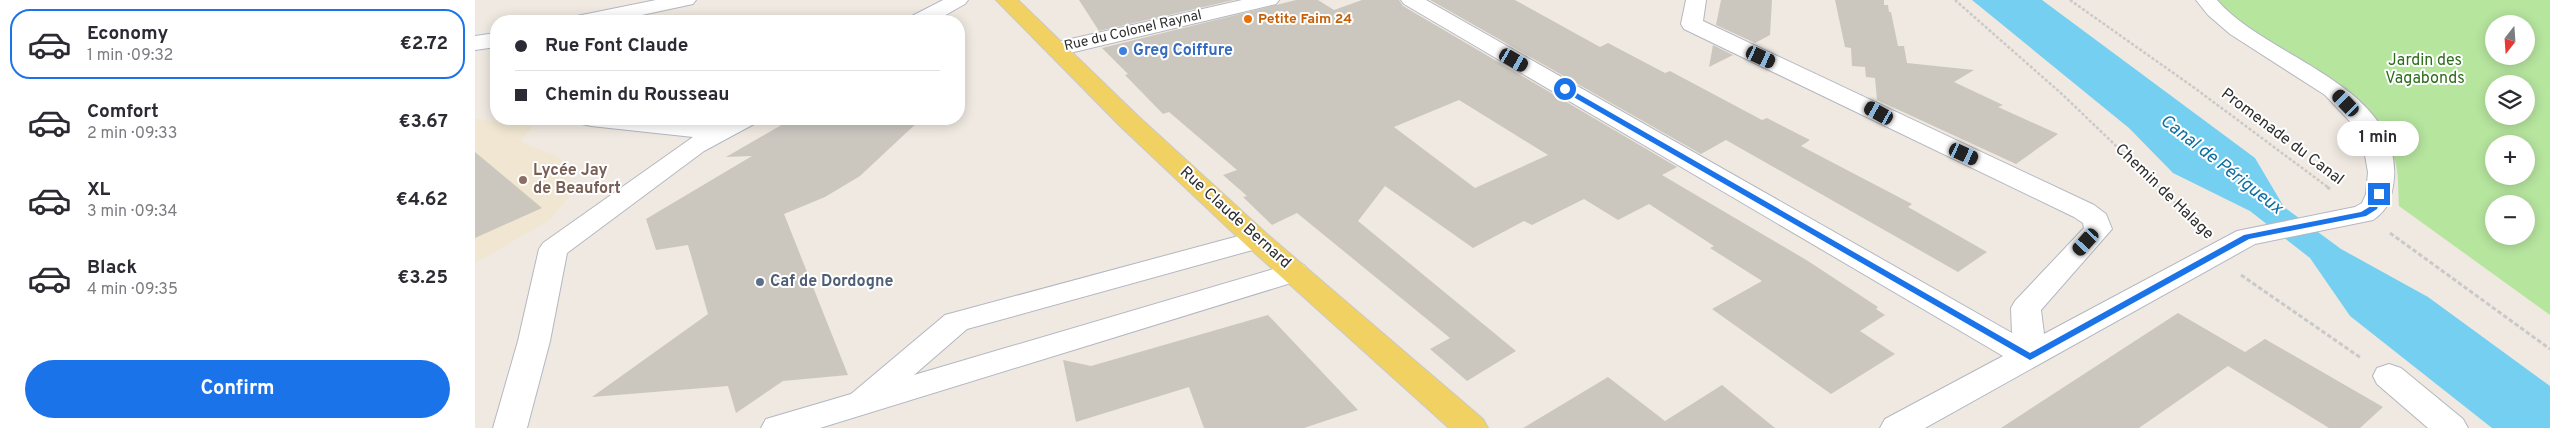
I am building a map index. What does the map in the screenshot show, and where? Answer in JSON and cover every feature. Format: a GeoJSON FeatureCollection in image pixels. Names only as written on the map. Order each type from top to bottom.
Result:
{"type":"FeatureCollection","features":[{"type":"Feature","properties":{"kind":"main road","name":"Rue Claude Bernard"},"geometry":{"type":"LineString","coordinates":[[1006,0],[1257,240],[1471,428]]}},
{"type":"Feature","properties":{"kind":"street"},"geometry":{"type":"LineString","coordinates":[[614,15],[686,0]]}},
{"type":"Feature","properties":{"kind":"street"},"geometry":{"type":"LineString","coordinates":[[931,15],[958,0]]}},
{"type":"Feature","properties":{"kind":"street"},"geometry":{"type":"LineString","coordinates":[[1411,0],[2030,357]]}},
{"type":"Feature","properties":{"kind":"street"},"geometry":{"type":"LineString","coordinates":[[1696,0],[1692,24],[2084,211],[2095,220],[2098,230],[2026,308],[2030,357]]}},
{"type":"Feature","properties":{"kind":"street"},"geometry":{"type":"LineString","coordinates":[[1897,428],[2030,357],[2199,261],[2236,243],[2363,214],[2374,207],[2381,172],[2373,131],[2333,90],[2238,29],[2215,11],[2206,0]]}},
{"type":"Feature","properties":{"kind":"street","name":"Rue du Colonel Raynal"},"geometry":{"type":"LineString","coordinates":[[1057,49],[1262,1]]}},
{"type":"Feature","properties":{"kind":"street"},"geometry":{"type":"LineString","coordinates":[[475,43],[490,41]]}},
{"type":"Feature","properties":{"kind":"street"},"geometry":{"type":"LineString","coordinates":[[645,125],[720,132]]}},
{"type":"Feature","properties":{"kind":"street"},"geometry":{"type":"LineString","coordinates":[[510,428],[534,342],[553,249],[695,146],[733,125]]}},
{"type":"Feature","properties":{"kind":"street"},"geometry":{"type":"LineString","coordinates":[[857,405],[956,322],[1257,240]]}},
{"type":"Feature","properties":{"kind":"street"},"geometry":{"type":"LineString","coordinates":[[777,428],[1294,272]]}},
{"type":"Feature","properties":{"kind":"street"},"geometry":{"type":"LineString","coordinates":[[2389,376],[2451,428]]}},
{"type":"Feature","properties":{"kind":"path","name":"Chemin de Halage"},"geometry":{"type":"LineString","coordinates":[[1955,0],[2236,243],[2243,278],[2389,376]]}},
{"type":"Feature","properties":{"kind":"path","name":"Promenade du Canal"},"geometry":{"type":"LineString","coordinates":[[2070,0],[2196,89],[2363,214],[2550,348]]}},
{"type":"Feature","properties":{"kind":"shaded area","name":"Lycée Jay de Beaufort"},"geometry":{"type":"Polygon","coordinates":[[[475,119],[490,121],[490,125],[533,126],[520,142],[555,155],[568,167],[573,192],[550,220],[475,263],[475,119]]]}},
{"type":"Feature","properties":{"kind":"green space","name":"Jardin des Vagabonds"},"geometry":{"type":"Polygon","coordinates":[[[2215,0],[2550,0],[2550,315],[2399,206],[2398,177],[2395,161],[2386,138],[2374,119],[2360,103],[2326,77],[2267,43],[2233,18],[2215,0]]]}},
{"type":"Feature","properties":{"kind":"water","name":"Canal de Périgueux"},"geometry":{"type":"Polygon","coordinates":[[[1972,0],[2042,0],[2255,158],[2284,207],[2341,249],[2428,297],[2550,386],[2550,428],[2492,428],[2350,316],[2310,258],[2250,211],[2173,173],[2129,128],[1972,0]]]}},
{"type":"Feature","properties":{"kind":"building"},"geometry":{"type":"Polygon","coordinates":[[[1079,0],[1234,0],[1099,31],[1079,0]]]}},
{"type":"Feature","properties":{"kind":"building"},"geometry":{"type":"Polygon","coordinates":[[[1296,0],[1318,0],[1334,10],[1362,0],[1399,0],[1403,6],[1677,167],[1662,175],[1808,261],[1878,307],[1876,309],[1885,315],[1860,331],[1895,354],[1831,394],[1712,309],[1762,281],[1710,248],[1714,246],[1649,204],[1618,220],[1584,199],[1532,225],[1524,221],[1473,248],[1385,186],[1358,221],[1516,351],[1467,381],[1430,349],[1450,338],[1297,213],[1272,225],[1243,197],[1247,196],[1223,175],[1237,170],[1169,112],[1163,114],[1102,48],[1296,0]],[[1459,100],[1394,127],[1475,188],[1548,155],[1459,100]]]}},
{"type":"Feature","properties":{"kind":"building"},"geometry":{"type":"Polygon","coordinates":[[[1430,0],[1515,0],[1600,47],[1608,43],[1665,73],[1670,71],[1762,120],[1767,118],[1810,140],[1801,146],[1912,204],[1908,207],[1987,252],[1958,272],[1726,140],[1701,154],[1430,0]]]}},
{"type":"Feature","properties":{"kind":"building"},"geometry":{"type":"Polygon","coordinates":[[[1721,0],[1772,0],[1770,35],[1755,43],[1716,25],[1721,0]]]}},
{"type":"Feature","properties":{"kind":"building"},"geometry":{"type":"Polygon","coordinates":[[[1835,0],[1884,0],[1884,5],[1888,5],[1889,12],[1891,12],[1898,46],[1904,46],[1907,63],[1974,70],[1954,82],[2003,105],[1998,107],[2058,134],[2016,164],[1877,100],[1875,78],[1866,77],[1865,67],[1852,66],[1851,48],[1845,47],[1835,0]]]}},
{"type":"Feature","properties":{"kind":"building"},"geometry":{"type":"Polygon","coordinates":[[[1713,45],[1733,55],[1709,67],[1713,45]]]}},
{"type":"Feature","properties":{"kind":"building"},"geometry":{"type":"Polygon","coordinates":[[[782,125],[915,125],[860,176],[825,197],[784,214],[848,375],[783,381],[736,413],[728,386],[592,397],[708,314],[688,245],[656,250],[646,219],[752,156],[726,157],[782,125]]]}},
{"type":"Feature","properties":{"kind":"building"},"geometry":{"type":"Polygon","coordinates":[[[475,152],[542,208],[475,238],[475,152]]]}},
{"type":"Feature","properties":{"kind":"building"},"geometry":{"type":"Polygon","coordinates":[[[2178,313],[2245,352],[2265,339],[2383,407],[2360,428],[2329,428],[2228,366],[2139,428],[2001,428],[2178,313]]]}},
{"type":"Feature","properties":{"kind":"building"},"geometry":{"type":"Polygon","coordinates":[[[1268,315],[1358,410],[1304,428],[1204,428],[1189,387],[1076,422],[1063,360],[1091,366],[1268,315]]]}},
{"type":"Feature","properties":{"kind":"building"},"geometry":{"type":"Polygon","coordinates":[[[1608,377],[1665,421],[1722,385],[1775,428],[1523,428],[1608,377]]]}},
{"type":"Feature","properties":{"kind":"place","name":"Petite Faim 24"},"geometry":{"type":"Point","coordinates":[1248,19]}},
{"type":"Feature","properties":{"kind":"place","name":"Greg Coiffure"},"geometry":{"type":"Point","coordinates":[1123,51]}},
{"type":"Feature","properties":{"kind":"place","name":"Lycée Jay de Beaufort"},"geometry":{"type":"Point","coordinates":[523,180]}},
{"type":"Feature","properties":{"kind":"place","name":"Caf de Dordogne"},"geometry":{"type":"Point","coordinates":[760,282]}},
{"type":"Feature","properties":{"kind":"route"},"geometry":{"type":"LineString","coordinates":[[1565,89],[2030,357],[2199,261],[2225,250],[2247,237],[2363,214],[2374,207],[2379,194]]}}]}
